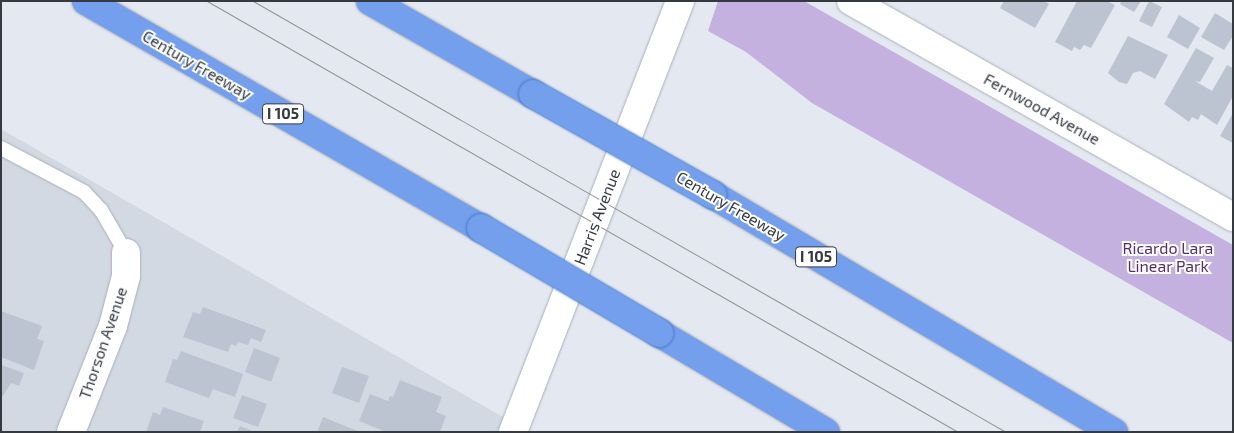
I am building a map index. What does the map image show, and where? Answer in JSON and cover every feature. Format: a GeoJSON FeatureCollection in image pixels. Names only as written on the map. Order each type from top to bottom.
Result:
{"type":"FeatureCollection","features":[{"type":"Feature","properties":{"kind":"highway","name":"Century Freeway"},"geometry":{"type":"LineString","coordinates":[[86,1],[481,228],[826,432]]}},
{"type":"Feature","properties":{"kind":"highway","name":"Century Freeway"},"geometry":{"type":"LineString","coordinates":[[370,1],[713,195],[1114,432]]}},
{"type":"Feature","properties":{"kind":"street","name":"Harris Avenue"},"geometry":{"type":"LineString","coordinates":[[513,432],[680,1]]}},
{"type":"Feature","properties":{"kind":"street","name":"Fernwood Avenue"},"geometry":{"type":"LineString","coordinates":[[851,1],[1233,217]]}},
{"type":"Feature","properties":{"kind":"street","name":"Thorson Avenue"},"geometry":{"type":"LineString","coordinates":[[71,432],[113,326],[126,276],[126,253]]}},
{"type":"Feature","properties":{"kind":"lane"},"geometry":{"type":"LineString","coordinates":[[1,148],[84,192],[101,210],[126,253]]}},
{"type":"Feature","properties":{"kind":"shaded area"},"geometry":{"type":"Polygon","coordinates":[[[1,129],[529,432],[1,432],[1,129]]]}},
{"type":"Feature","properties":{"kind":"green space","name":"Ricardo Lara Linear Park"},"geometry":{"type":"Polygon","coordinates":[[[718,1],[804,1],[1233,245],[1233,343],[812,103],[746,52],[708,31],[718,1]]]}},
{"type":"Feature","properties":{"kind":"building"},"geometry":{"type":"Polygon","coordinates":[[[1004,1],[1044,1],[1049,4],[1035,28],[1000,8],[1004,1]]]}},
{"type":"Feature","properties":{"kind":"building"},"geometry":{"type":"Polygon","coordinates":[[[1077,1],[1107,1],[1115,5],[1091,48],[1084,45],[1080,50],[1074,47],[1072,51],[1055,42],[1077,1]]]}},
{"type":"Feature","properties":{"kind":"building"},"geometry":{"type":"Polygon","coordinates":[[[1122,1],[1141,1],[1134,12],[1120,4],[1122,1]]]}},
{"type":"Feature","properties":{"kind":"building"},"geometry":{"type":"Polygon","coordinates":[[[1149,1],[1162,7],[1152,27],[1139,21],[1149,1]]]}},
{"type":"Feature","properties":{"kind":"building"},"geometry":{"type":"Polygon","coordinates":[[[1215,13],[1233,24],[1233,36],[1224,50],[1201,37],[1215,13]]]}},
{"type":"Feature","properties":{"kind":"building"},"geometry":{"type":"Polygon","coordinates":[[[1179,15],[1200,28],[1188,49],[1167,37],[1179,15]]]}},
{"type":"Feature","properties":{"kind":"building"},"geometry":{"type":"Polygon","coordinates":[[[1128,36],[1168,55],[1155,79],[1140,71],[1133,73],[1127,84],[1119,82],[1108,73],[1128,36]]]}},
{"type":"Feature","properties":{"kind":"building"},"geometry":{"type":"Polygon","coordinates":[[[1196,48],[1214,58],[1200,82],[1195,81],[1212,91],[1227,65],[1233,68],[1233,96],[1217,125],[1201,114],[1198,120],[1192,117],[1189,122],[1164,104],[1196,48]]]}},
{"type":"Feature","properties":{"kind":"building"},"geometry":{"type":"Polygon","coordinates":[[[1233,113],[1233,143],[1220,136],[1233,113]]]}},
{"type":"Feature","properties":{"kind":"building"},"geometry":{"type":"Polygon","coordinates":[[[203,307],[266,330],[261,342],[251,338],[248,345],[238,342],[236,346],[231,344],[228,352],[183,337],[193,312],[200,314],[203,307]]]}},
{"type":"Feature","properties":{"kind":"building"},"geometry":{"type":"Polygon","coordinates":[[[1,311],[42,326],[37,339],[44,341],[34,370],[1,357],[1,311]]]}},
{"type":"Feature","properties":{"kind":"building"},"geometry":{"type":"Polygon","coordinates":[[[254,348],[280,358],[271,382],[245,372],[254,348]]]}},
{"type":"Feature","properties":{"kind":"building"},"geometry":{"type":"Polygon","coordinates":[[[181,351],[243,374],[235,397],[213,389],[209,398],[165,382],[173,359],[177,360],[181,351]]]}},
{"type":"Feature","properties":{"kind":"building"},"geometry":{"type":"Polygon","coordinates":[[[1,365],[24,373],[19,386],[11,383],[1,399],[1,365]]]}},
{"type":"Feature","properties":{"kind":"building"},"geometry":{"type":"Polygon","coordinates":[[[342,367],[369,376],[359,403],[332,393],[342,367]]]}},
{"type":"Feature","properties":{"kind":"building"},"geometry":{"type":"Polygon","coordinates":[[[400,380],[442,397],[436,412],[446,416],[440,432],[386,432],[359,421],[370,394],[388,401],[390,396],[393,397],[400,380]]]}},
{"type":"Feature","properties":{"kind":"building"},"geometry":{"type":"Polygon","coordinates":[[[242,395],[267,404],[258,427],[233,418],[242,395]]]}},
{"type":"Feature","properties":{"kind":"building"},"geometry":{"type":"Polygon","coordinates":[[[163,407],[204,421],[200,432],[146,432],[153,412],[160,415],[163,407]]]}},
{"type":"Feature","properties":{"kind":"building"},"geometry":{"type":"Polygon","coordinates":[[[323,417],[360,432],[317,432],[323,417]]]}},
{"type":"Feature","properties":{"kind":"building"},"geometry":{"type":"Polygon","coordinates":[[[240,426],[255,432],[237,432],[240,426]]]}},
{"type":"Feature","properties":{"kind":"tram line"},"geometry":{"type":"LineString","coordinates":[[207,1],[958,432]]}},
{"type":"Feature","properties":{"kind":"tram line"},"geometry":{"type":"LineString","coordinates":[[253,1],[1006,432]]}}]}
